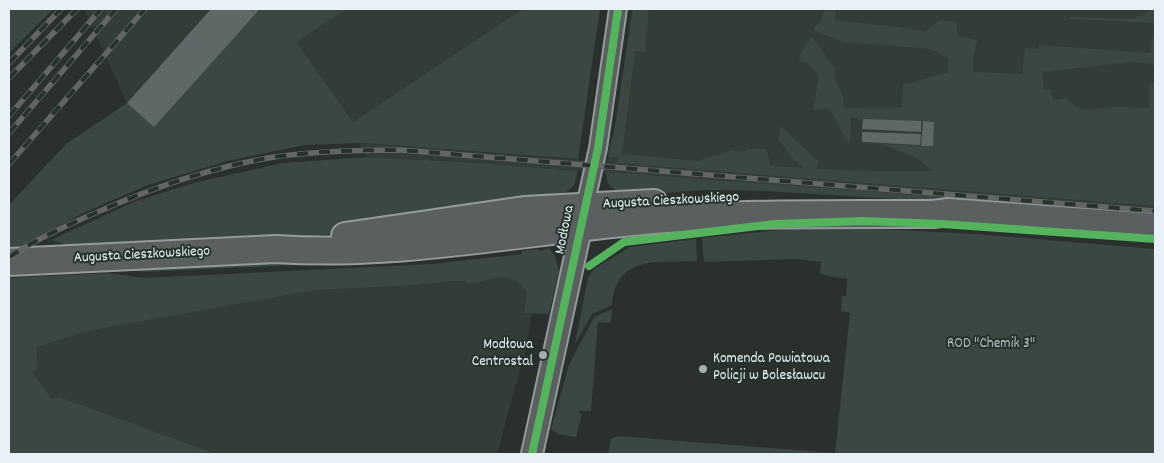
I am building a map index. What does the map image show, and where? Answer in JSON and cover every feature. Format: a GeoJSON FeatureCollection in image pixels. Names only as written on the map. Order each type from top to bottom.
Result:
{"type":"FeatureCollection","features":[{"type":"Feature","properties":{"kind":"main road","name":"Augusta Cieszkowskiego"},"geometry":{"type":"LineString","coordinates":[[9,262],[276,249],[310,251],[411,248],[584,217],[933,214],[949,212],[1155,227]]}},
{"type":"Feature","properties":{"kind":"street","name":"Modłowa"},"geometry":{"type":"LineString","coordinates":[[532,454],[598,148],[618,9]]}},
{"type":"Feature","properties":{"kind":"shaded area"},"geometry":{"type":"Polygon","coordinates":[[[84,9],[211,9],[127,103],[84,9]]]}},
{"type":"Feature","properties":{"kind":"shaded area"},"geometry":{"type":"Polygon","coordinates":[[[211,9],[260,9],[154,127],[127,103],[211,9]]]}},
{"type":"Feature","properties":{"kind":"shaded area"},"geometry":{"type":"Polygon","coordinates":[[[347,9],[523,9],[353,122],[362,143],[607,162],[614,133],[632,9],[1155,9],[1155,219],[606,175],[606,172],[367,157],[295,42],[347,9]]]}},
{"type":"Feature","properties":{"kind":"shaded area"},"geometry":{"type":"Polygon","coordinates":[[[863,119],[921,121],[921,132],[862,129],[863,119]]]}},
{"type":"Feature","properties":{"kind":"shaded area"},"geometry":{"type":"Polygon","coordinates":[[[923,121],[934,122],[933,146],[921,146],[923,121]]]}},
{"type":"Feature","properties":{"kind":"shaded area"},"geometry":{"type":"Polygon","coordinates":[[[862,132],[921,134],[920,145],[862,142],[862,132]]]}},
{"type":"Feature","properties":{"kind":"shaded area"},"geometry":{"type":"Polygon","coordinates":[[[489,274],[538,281],[526,348],[497,454],[215,454],[52,399],[9,343],[327,283],[466,277],[489,274]]]}},
{"type":"Feature","properties":{"kind":"green space"},"geometry":{"type":"Polygon","coordinates":[[[9,9],[53,9],[9,53],[9,9]]]}},
{"type":"Feature","properties":{"kind":"green space"},"geometry":{"type":"Polygon","coordinates":[[[260,9],[347,9],[296,42],[353,122],[523,9],[600,9],[578,159],[363,143],[305,145],[227,161],[148,185],[81,214],[13,252],[9,252],[9,205],[66,144],[127,103],[154,126],[260,9]]]}},
{"type":"Feature","properties":{"kind":"green space"},"geometry":{"type":"Polygon","coordinates":[[[633,9],[649,9],[645,52],[635,51],[622,154],[697,161],[732,150],[742,152],[748,149],[765,149],[768,153],[770,166],[804,168],[794,160],[778,141],[780,126],[819,162],[816,169],[932,171],[919,159],[882,144],[933,146],[934,122],[851,118],[850,143],[827,108],[813,111],[819,76],[808,64],[799,61],[800,55],[811,36],[835,68],[836,81],[843,96],[844,108],[902,107],[903,85],[948,72],[948,58],[931,49],[843,42],[813,30],[826,9],[836,9],[835,19],[842,21],[925,31],[940,20],[956,22],[958,36],[977,40],[973,59],[973,72],[1022,74],[1025,48],[1039,49],[1039,45],[1150,53],[1152,37],[1155,37],[1155,67],[1152,64],[1132,62],[1042,72],[1044,90],[1051,89],[1053,100],[1067,98],[1077,107],[1088,110],[1118,107],[1149,108],[1149,89],[1155,81],[1155,206],[616,163],[619,158],[608,157],[614,133],[633,9]]]}},
{"type":"Feature","properties":{"kind":"green space"},"geometry":{"type":"Polygon","coordinates":[[[1150,9],[1155,9],[1155,23],[1069,19],[1070,17],[1131,19],[1144,15],[1150,9]]]}},
{"type":"Feature","properties":{"kind":"green space"},"geometry":{"type":"Polygon","coordinates":[[[367,157],[578,171],[574,186],[562,195],[301,238],[84,250],[51,240],[136,201],[197,182],[283,163],[367,157]]]}},
{"type":"Feature","properties":{"kind":"green space"},"geometry":{"type":"Polygon","coordinates":[[[606,172],[1105,209],[1155,215],[765,191],[706,190],[625,196],[624,191],[617,191],[608,184],[606,172]]]}},
{"type":"Feature","properties":{"kind":"green space","name":"ROD \"Chemik 3\""},"geometry":{"type":"Polygon","coordinates":[[[859,228],[977,234],[1155,249],[1155,454],[608,454],[611,439],[617,436],[835,453],[850,313],[841,311],[842,296],[846,296],[847,279],[820,274],[821,262],[797,259],[704,262],[702,238],[789,229],[859,228]]]}},
{"type":"Feature","properties":{"kind":"green space"},"geometry":{"type":"Polygon","coordinates":[[[696,239],[697,261],[654,262],[631,269],[622,277],[615,289],[612,305],[592,314],[575,344],[588,278],[594,269],[630,247],[696,239]]]}},
{"type":"Feature","properties":{"kind":"green space"},"geometry":{"type":"Polygon","coordinates":[[[549,248],[555,256],[559,271],[549,314],[524,313],[527,292],[515,280],[501,277],[469,284],[465,281],[452,281],[316,290],[91,330],[36,347],[38,368],[32,372],[52,399],[59,397],[216,454],[9,454],[9,278],[108,273],[143,278],[432,264],[522,254],[522,251],[538,249],[541,251],[549,248]]]}},
{"type":"Feature","properties":{"kind":"green space"},"geometry":{"type":"Polygon","coordinates":[[[468,254],[428,259],[143,272],[112,266],[468,254]]]}},
{"type":"Feature","properties":{"kind":"green space"},"geometry":{"type":"Polygon","coordinates":[[[612,309],[611,323],[598,322],[591,411],[579,411],[582,414],[576,437],[558,434],[551,429],[569,365],[594,317],[612,309]]]}},
{"type":"Feature","properties":{"kind":"railway"},"geometry":{"type":"LineString","coordinates":[[9,63],[61,9]]}},
{"type":"Feature","properties":{"kind":"railway"},"geometry":{"type":"LineString","coordinates":[[9,78],[77,9]]}},
{"type":"Feature","properties":{"kind":"railway"},"geometry":{"type":"LineString","coordinates":[[9,116],[101,9]]}},
{"type":"Feature","properties":{"kind":"railway"},"geometry":{"type":"LineString","coordinates":[[9,133],[116,9]]}},
{"type":"Feature","properties":{"kind":"railway"},"geometry":{"type":"LineString","coordinates":[[9,164],[145,9]]}},
{"type":"Feature","properties":{"kind":"railway"},"geometry":{"type":"LineString","coordinates":[[9,257],[61,228],[137,196],[182,180],[251,161],[306,153],[337,151],[400,150],[1155,211]]}},
{"type":"Feature","properties":{"kind":"cycle path"},"geometry":{"type":"LineString","coordinates":[[532,454],[598,148],[618,9]]}},
{"type":"Feature","properties":{"kind":"cycle path"},"geometry":{"type":"LineString","coordinates":[[589,266],[624,242],[775,224],[863,221],[942,224],[1155,239]]}},
{"type":"Feature","properties":{"kind":"place","name":"Modłowa Centrostal"},"geometry":{"type":"Point","coordinates":[543,355]}},
{"type":"Feature","properties":{"kind":"place","name":"Komenda Powiatowa Policji w Bolesławcu"},"geometry":{"type":"Point","coordinates":[703,369]}}]}
